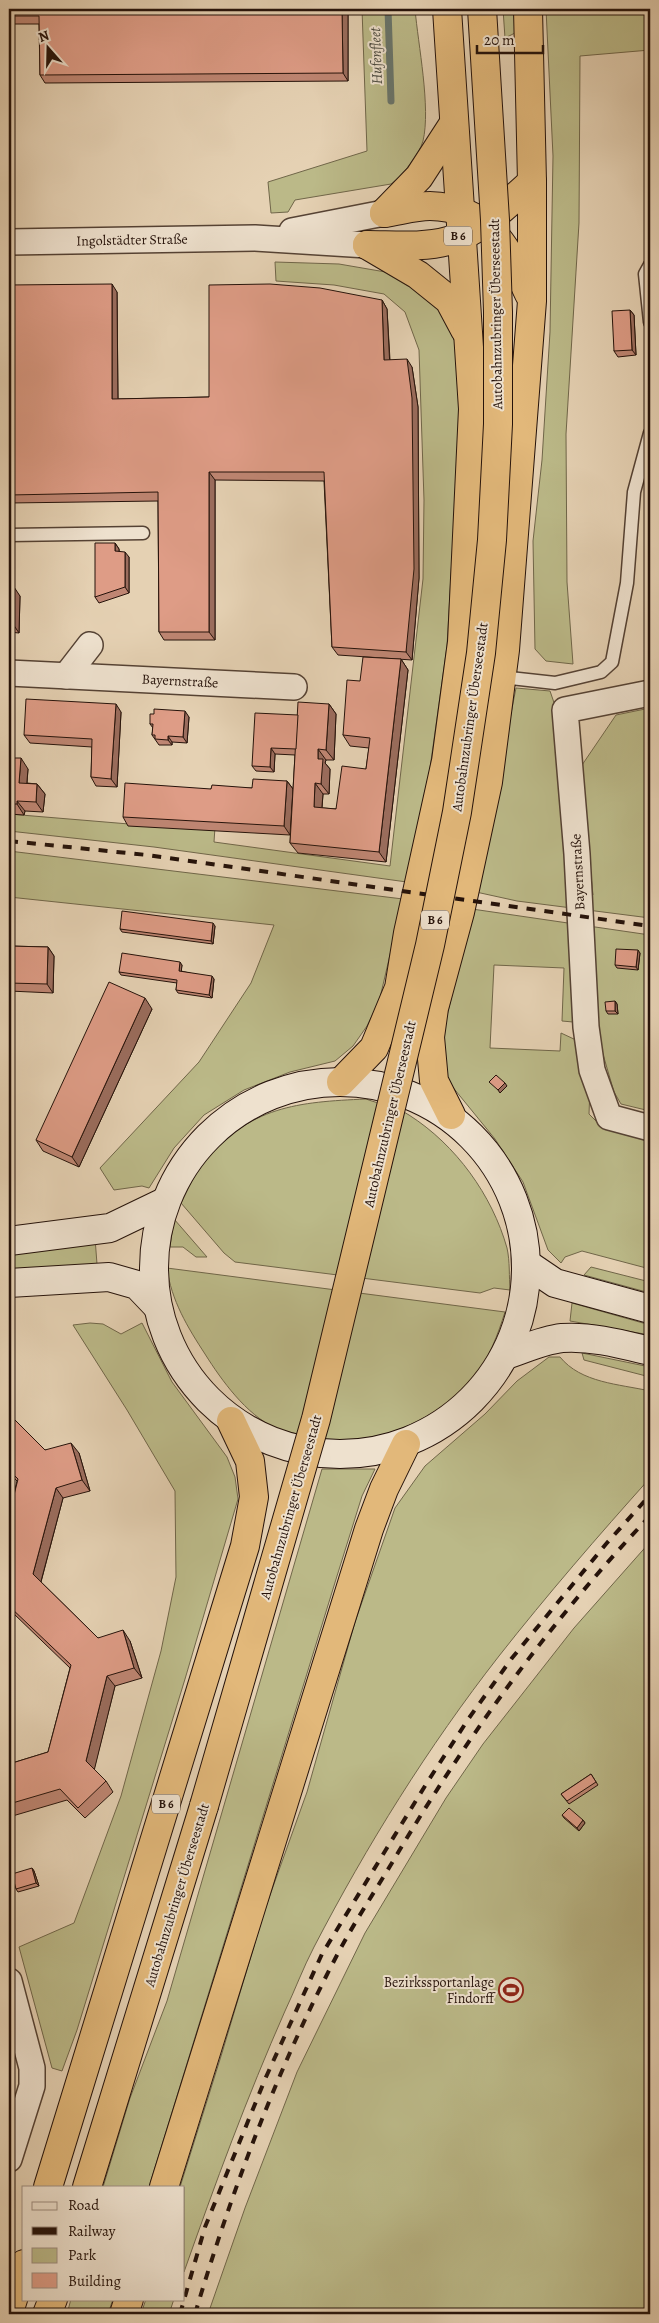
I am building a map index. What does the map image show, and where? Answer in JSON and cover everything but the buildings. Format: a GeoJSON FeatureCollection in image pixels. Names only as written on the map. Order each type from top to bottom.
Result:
{"type":"FeatureCollection","features":[{"type":"Feature","properties":{"kind":"highway","name":"B 6"},"geometry":{"type":"LineString","coordinates":[[341,1082],[374,1048],[399,988],[408,933],[446,761],[462,642],[473,409],[468,335],[469,223],[454,124],[446,9]]}},
{"type":"Feature","properties":{"kind":"highway","name":"Autobahnzubringer Überseestadt"},"geometry":{"type":"LineString","coordinates":[[87,2186],[204,1806],[316,1419],[430,945],[457,812],[483,634],[492,540],[498,424],[498,312],[495,230],[482,9]]}},
{"type":"Feature","properties":{"kind":"highway","name":"B 6"},"geometry":{"type":"LineString","coordinates":[[451,1116],[434,1081],[430,1037],[434,1008],[460,912],[488,782],[501,678],[532,301],[532,182],[528,9]]}},
{"type":"Feature","properties":{"kind":"highway"},"geometry":{"type":"LineString","coordinates":[[384,214],[419,177],[454,124]]}},
{"type":"Feature","properties":{"kind":"highway","name":"B 6"},"geometry":{"type":"LineString","coordinates":[[367,245],[418,244],[448,241],[469,223],[532,182]]}},
{"type":"Feature","properties":{"kind":"highway","name":"B 6"},"geometry":{"type":"LineString","coordinates":[[384,214],[429,206],[469,223],[513,260],[532,301]]}},
{"type":"Feature","properties":{"kind":"highway","name":"B 6"},"geometry":{"type":"LineString","coordinates":[[367,245],[418,274],[449,300],[468,335]]}},
{"type":"Feature","properties":{"kind":"highway","name":"B 6"},"geometry":{"type":"LineString","coordinates":[[48,2186],[246,1546],[254,1497],[250,1462],[231,1421]]}},
{"type":"Feature","properties":{"kind":"highway"},"geometry":{"type":"LineString","coordinates":[[164,2186],[369,1529],[384,1489],[406,1444]]}},
{"type":"Feature","properties":{"kind":"highway"},"geometry":{"type":"LineString","coordinates":[[9,2312],[22,2270]]}},
{"type":"Feature","properties":{"kind":"highway"},"geometry":{"type":"LineString","coordinates":[[124,2314],[129,2300]]}},
{"type":"Feature","properties":{"kind":"main road"},"geometry":{"type":"LineString","coordinates":[[341,1082],[396,1090],[427,1101],[451,1116],[478,1144],[504,1180],[520,1221],[526,1264],[522,1310],[506,1354],[480,1392],[446,1423],[406,1444],[372,1453],[332,1456],[295,1451],[247,1432],[231,1421],[190,1373],[174,1344],[157,1306],[152,1259],[162,1203],[190,1155],[222,1123],[258,1100],[298,1086],[341,1082]]}},
{"type":"Feature","properties":{"kind":"main road"},"geometry":{"type":"LineString","coordinates":[[9,1241],[110,1228],[162,1203]]}},
{"type":"Feature","properties":{"kind":"main road"},"geometry":{"type":"LineString","coordinates":[[526,1264],[555,1283],[650,1309]]}},
{"type":"Feature","properties":{"kind":"main road"},"geometry":{"type":"LineString","coordinates":[[9,1283],[109,1277],[138,1285],[157,1306]]}},
{"type":"Feature","properties":{"kind":"main road"},"geometry":{"type":"LineString","coordinates":[[506,1354],[546,1341],[562,1338],[592,1338],[650,1351]]}},
{"type":"Feature","properties":{"kind":"street","name":"Ingolstädter Straße"},"geometry":{"type":"LineString","coordinates":[[255,238],[384,214]]}},
{"type":"Feature","properties":{"kind":"street","name":"Ingolstädter Straße"},"geometry":{"type":"LineString","coordinates":[[9,242],[255,238],[367,245]]}},
{"type":"Feature","properties":{"kind":"street"},"geometry":{"type":"LineString","coordinates":[[66,676],[90,645]]}},
{"type":"Feature","properties":{"kind":"street","name":"Bayernstraße"},"geometry":{"type":"LineString","coordinates":[[9,673],[294,687]]}},
{"type":"Feature","properties":{"kind":"street","name":"Bayernstraße"},"geometry":{"type":"LineString","coordinates":[[650,693],[565,710],[577,854],[586,1027],[592,1070],[609,1117],[650,1128]]}},
{"type":"Feature","properties":{"kind":"street"},"geometry":{"type":"LineString","coordinates":[[9,1981],[32,2068],[32,2086],[9,2159]]}},
{"type":"Feature","properties":{"kind":"lane"},"geometry":{"type":"LineString","coordinates":[[650,265],[646,274],[650,322]]}},
{"type":"Feature","properties":{"kind":"lane"},"geometry":{"type":"LineString","coordinates":[[501,678],[555,683],[601,672],[612,662],[627,582],[634,492],[650,433]]}},
{"type":"Feature","properties":{"kind":"lane"},"geometry":{"type":"LineString","coordinates":[[9,535],[143,533]]}},
{"type":"Feature","properties":{"kind":"green space"},"geometry":{"type":"Polygon","coordinates":[[[362,9],[415,9],[426,111],[421,147],[410,165],[391,184],[295,200],[288,212],[271,213],[268,182],[367,151],[362,9]]]}},
{"type":"Feature","properties":{"kind":"green space"},"geometry":{"type":"Polygon","coordinates":[[[503,9],[516,9],[517,32],[505,38],[503,9]]]}},
{"type":"Feature","properties":{"kind":"green space"},"geometry":{"type":"Polygon","coordinates":[[[546,9],[650,9],[650,50],[580,56],[579,223],[566,434],[567,582],[573,664],[546,661],[535,649],[533,541],[542,460],[550,332],[553,156],[546,9]]]}},
{"type":"Feature","properties":{"kind":"green space"},"geometry":{"type":"Polygon","coordinates":[[[275,262],[339,264],[403,275],[438,303],[456,344],[460,416],[447,646],[414,883],[154,847],[9,831],[9,814],[129,824],[215,827],[214,842],[390,866],[423,579],[424,500],[419,350],[405,312],[384,294],[334,285],[276,281],[275,262]]]}},
{"type":"Feature","properties":{"kind":"green space"},"geometry":{"type":"Polygon","coordinates":[[[516,688],[550,691],[560,720],[571,893],[593,895],[580,768],[616,715],[650,708],[650,918],[517,901],[476,892],[516,688]]]}},
{"type":"Feature","properties":{"kind":"green space"},"geometry":{"type":"Polygon","coordinates":[[[9,851],[403,899],[379,1002],[367,1026],[353,1046],[335,1061],[290,1072],[244,1090],[204,1115],[174,1148],[149,1188],[142,1186],[114,1190],[100,1168],[199,1062],[251,983],[274,925],[9,897],[9,851]]]}},
{"type":"Feature","properties":{"kind":"green space"},"geometry":{"type":"Polygon","coordinates":[[[472,909],[650,935],[650,1111],[621,1104],[614,1092],[600,1044],[576,1019],[573,1022],[562,1021],[564,968],[494,965],[490,1048],[560,1051],[561,1033],[576,1040],[590,1087],[589,1114],[596,1121],[650,1133],[650,1269],[582,1251],[565,1257],[561,1263],[548,1250],[523,1182],[495,1139],[451,1085],[443,1066],[443,1033],[472,909]]]}},
{"type":"Feature","properties":{"kind":"green space"},"geometry":{"type":"Polygon","coordinates":[[[366,1099],[404,1112],[426,1127],[457,1156],[470,1173],[492,1209],[507,1248],[510,1290],[494,1288],[480,1293],[235,1262],[224,1253],[181,1203],[203,1163],[220,1144],[238,1129],[257,1118],[276,1111],[318,1102],[366,1099]]]}},
{"type":"Feature","properties":{"kind":"green space"},"geometry":{"type":"Polygon","coordinates":[[[174,1219],[207,1257],[196,1257],[183,1247],[170,1247],[174,1219]]]}},
{"type":"Feature","properties":{"kind":"green space"},"geometry":{"type":"Polygon","coordinates":[[[95,1238],[97,1264],[9,1274],[9,1249],[95,1238]]]}},
{"type":"Feature","properties":{"kind":"green space"},"geometry":{"type":"Polygon","coordinates":[[[591,1267],[650,1282],[650,1293],[584,1275],[591,1267]]]}},
{"type":"Feature","properties":{"kind":"green space"},"geometry":{"type":"Polygon","coordinates":[[[167,1268],[505,1312],[492,1346],[479,1370],[456,1395],[437,1410],[416,1422],[370,1437],[346,1440],[321,1439],[275,1428],[264,1422],[245,1406],[227,1386],[187,1324],[172,1291],[167,1268]]]}},
{"type":"Feature","properties":{"kind":"green space"},"geometry":{"type":"Polygon","coordinates":[[[572,1303],[650,1325],[650,1335],[570,1321],[572,1303]]]}},
{"type":"Feature","properties":{"kind":"green space"},"geometry":{"type":"Polygon","coordinates":[[[142,1323],[172,1382],[227,1457],[235,1477],[238,1499],[185,1679],[77,2030],[62,2071],[52,2068],[19,1947],[74,1923],[121,1796],[161,1651],[176,1577],[175,1491],[127,1410],[73,1325],[103,1324],[121,1334],[142,1323]]]}},
{"type":"Feature","properties":{"kind":"green space"},"geometry":{"type":"Polygon","coordinates":[[[582,1353],[650,1367],[650,1377],[584,1360],[582,1353]]]}},
{"type":"Feature","properties":{"kind":"green space"},"geometry":{"type":"Polygon","coordinates":[[[549,1357],[560,1357],[569,1366],[590,1377],[613,1384],[650,1391],[650,1478],[573,1566],[473,1690],[423,1761],[355,1871],[314,1947],[271,2043],[185,2269],[185,2186],[180,2186],[265,1909],[307,1792],[355,1622],[395,1508],[425,1466],[485,1414],[517,1381],[549,1357]]]}},
{"type":"Feature","properties":{"kind":"green space"},"geometry":{"type":"Polygon","coordinates":[[[322,1469],[375,1469],[362,1496],[149,2186],[103,2186],[130,2098],[167,2001],[322,1469]]]}},
{"type":"Feature","properties":{"kind":"green space","name":"Bezirkssportanlage Findorff"},"geometry":{"type":"Polygon","coordinates":[[[650,1542],[650,2314],[208,2314],[245,2208],[297,2072],[365,1933],[446,1798],[483,1744],[574,1628],[650,1542]]]}},
{"type":"Feature","properties":{"kind":"green space"},"geometry":{"type":"Polygon","coordinates":[[[71,2300],[113,2300],[108,2314],[67,2314],[71,2300]]]}},
{"type":"Feature","properties":{"kind":"green space"},"geometry":{"type":"Polygon","coordinates":[[[146,2300],[174,2300],[169,2314],[141,2314],[146,2300]]]}},
{"type":"Feature","properties":{"kind":"waterway","name":"Hufenfleet"},"geometry":{"type":"LineString","coordinates":[[388,9],[391,101]]}},
{"type":"Feature","properties":{"kind":"railway"},"geometry":{"type":"LineString","coordinates":[[9,841],[147,855],[650,926]]}},
{"type":"Feature","properties":{"kind":"railway"},"geometry":{"type":"LineString","coordinates":[[185,2297],[205,2227],[266,2077],[322,1954],[469,1718],[512,1658],[606,1544],[650,1495]]}},
{"type":"Feature","properties":{"kind":"railway"},"geometry":{"type":"LineString","coordinates":[[195,2314],[224,2223],[274,2089],[293,2045],[350,1932],[426,1806],[484,1719],[580,1594],[650,1516]]}},
{"type":"Feature","properties":{"kind":"railway"},"geometry":{"type":"LineString","coordinates":[[180,2314],[184,2300]]}},
{"type":"Feature","properties":{"kind":"place","name":"Bezirkssportanlage Findorff"},"geometry":{"type":"Point","coordinates":[511,1990]}}]}
